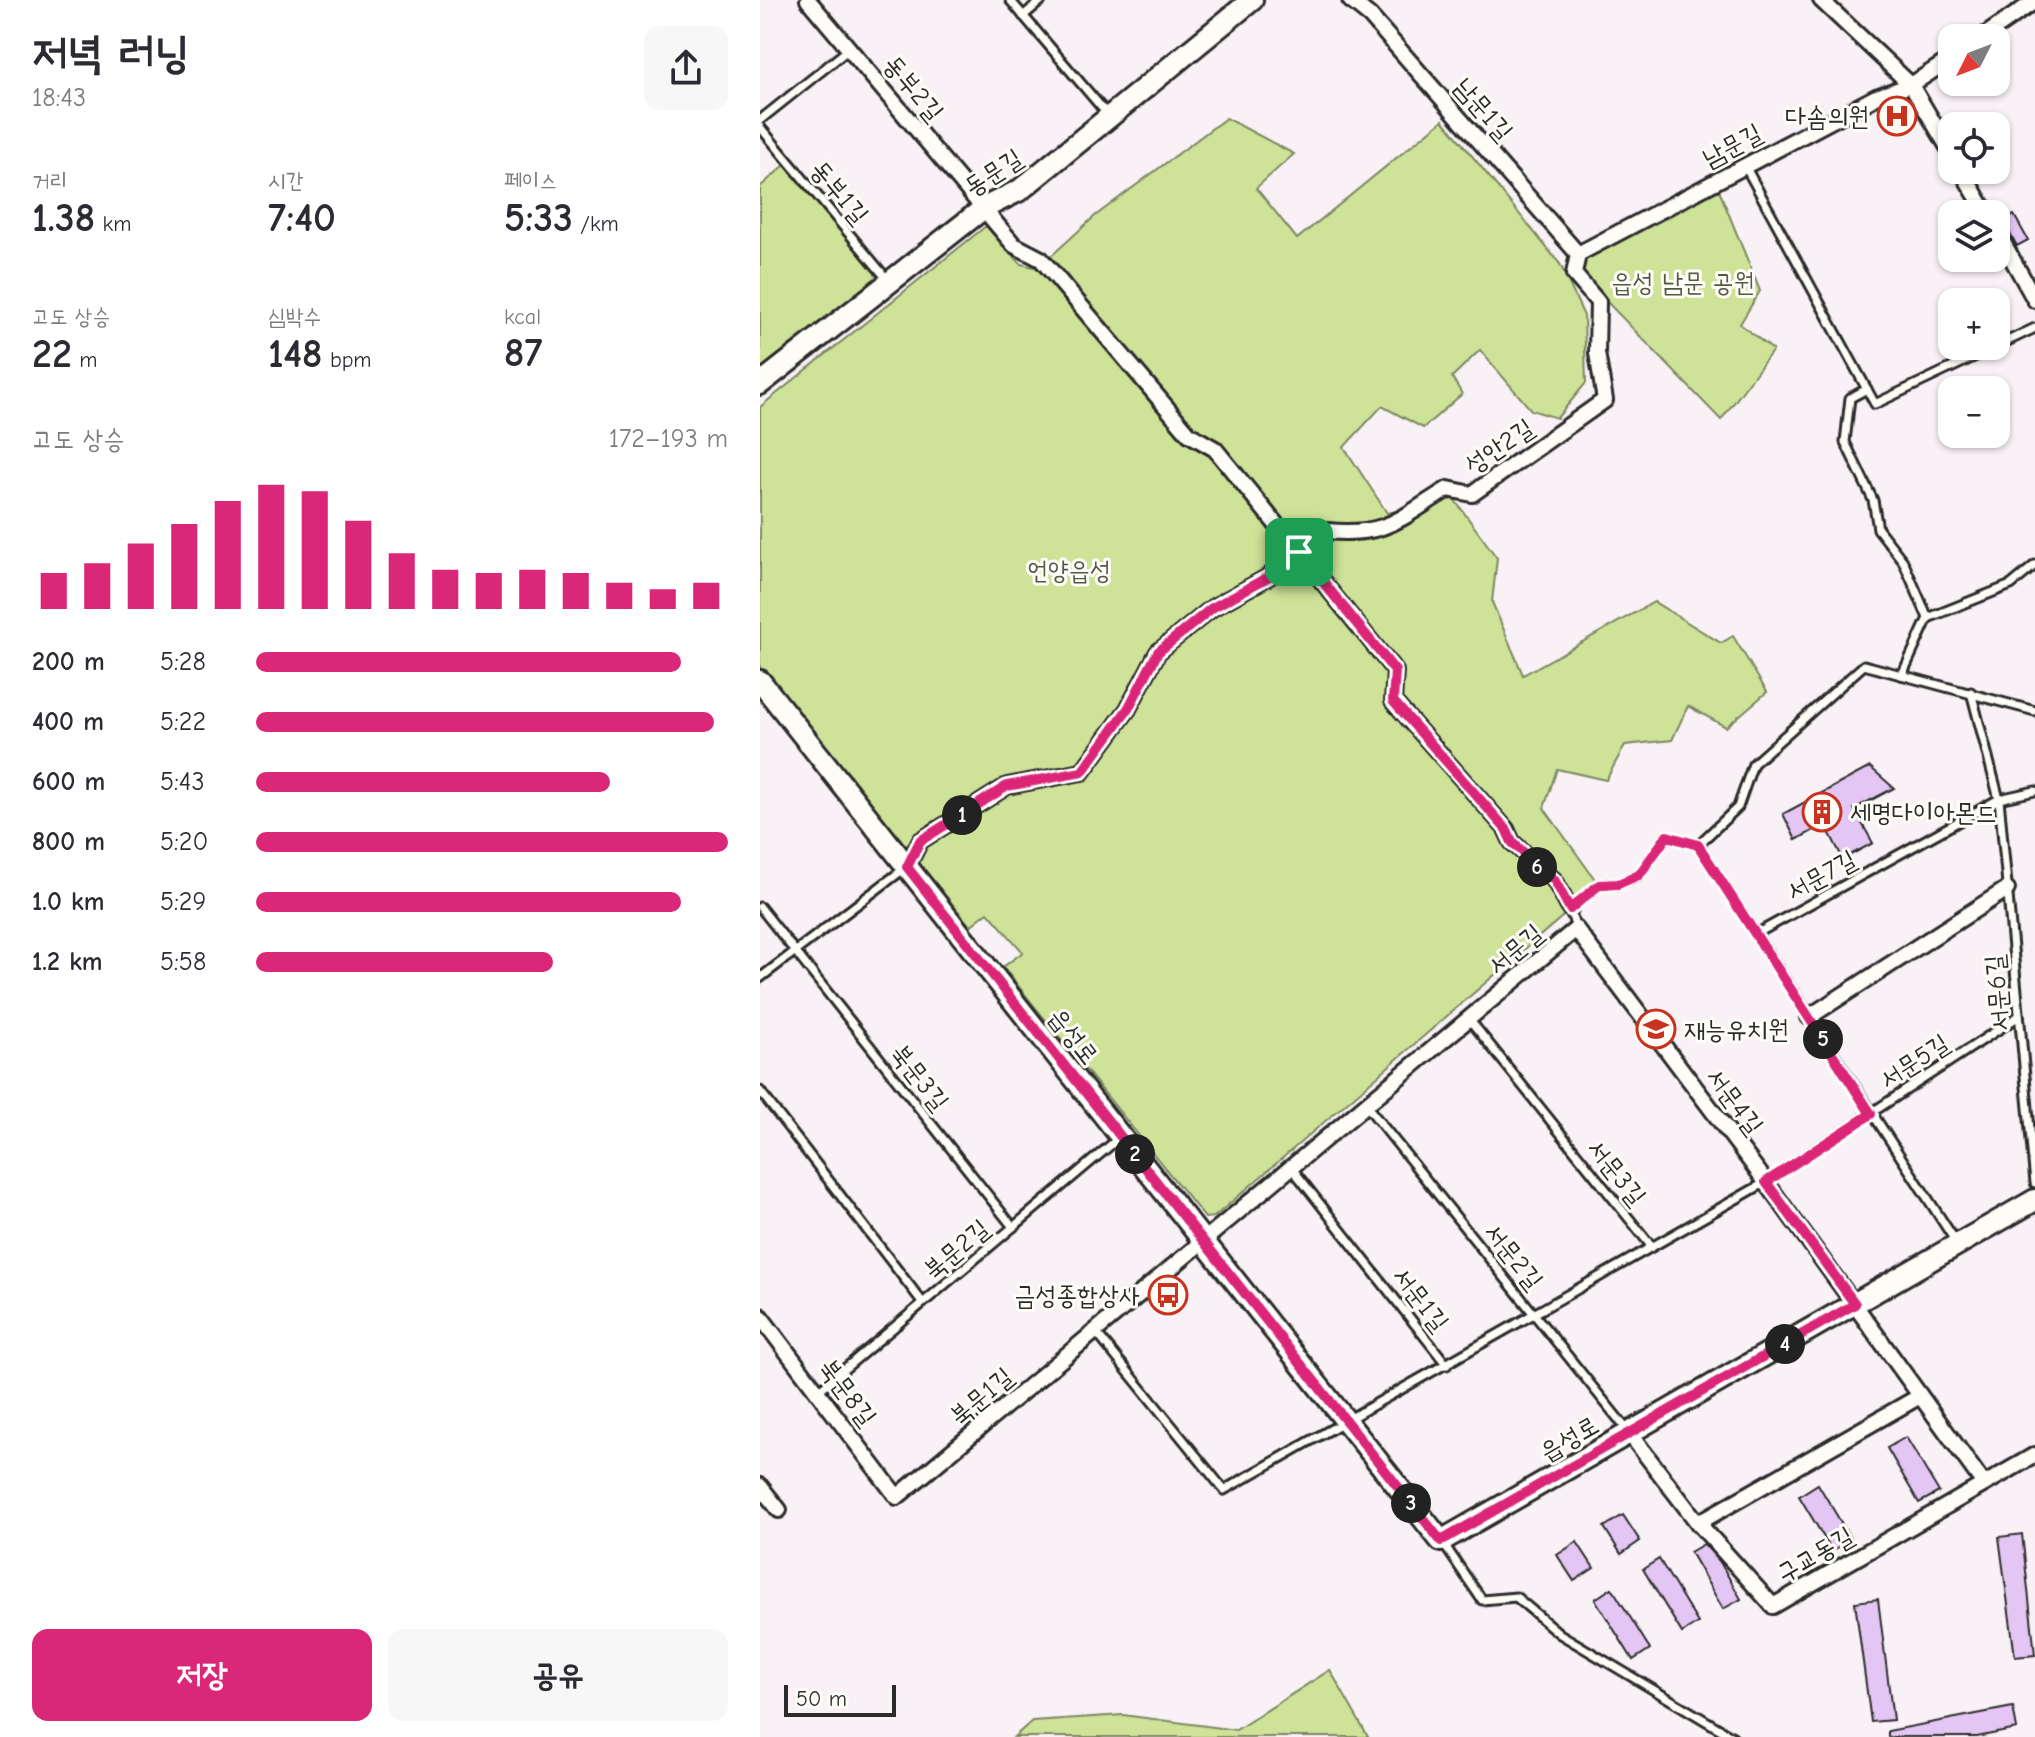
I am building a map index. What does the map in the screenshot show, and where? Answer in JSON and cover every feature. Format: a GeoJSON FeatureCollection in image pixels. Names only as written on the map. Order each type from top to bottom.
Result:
{"type":"FeatureCollection","features":[{"type":"Feature","properties":{"kind":"street","name":"동부2길"},"geometry":{"type":"LineString","coordinates":[[808,0],[1014,245],[1041,259],[1189,434],[1215,449],[1395,671],[1393,701],[1506,829],[1512,842],[1555,881],[1570,909]]}},
{"type":"Feature","properties":{"kind":"street","name":"동문길"},"geometry":{"type":"LineString","coordinates":[[760,384],[984,208],[1020,190],[1252,0]]}},
{"type":"Feature","properties":{"kind":"street","name":"남문1길"},"geometry":{"type":"LineString","coordinates":[[1350,0],[1370,16],[1578,254]]}},
{"type":"Feature","properties":{"kind":"street"},"geometry":{"type":"LineString","coordinates":[[1821,0],[1911,85],[1938,130]]}},
{"type":"Feature","properties":{"kind":"street"},"geometry":{"type":"LineString","coordinates":[[2001,24],[2035,1]]}},
{"type":"Feature","properties":{"kind":"street","name":"남문길"},"geometry":{"type":"LineString","coordinates":[[1578,254],[1876,97],[1911,85],[1938,67]]}},
{"type":"Feature","properties":{"kind":"street","name":"성안2길"},"geometry":{"type":"LineString","coordinates":[[907,867],[920,841],[1007,786],[1082,772],[1128,709],[1158,652],[1212,608],[1268,577],[1327,531],[1360,534],[1394,525],[1448,489],[1472,494],[1605,400],[1597,353],[1598,302],[1574,274],[1578,254]]}},
{"type":"Feature","properties":{"kind":"street"},"geometry":{"type":"LineString","coordinates":[[2010,255],[2035,300]]}},
{"type":"Feature","properties":{"kind":"street","name":"읍성로"},"geometry":{"type":"LineString","coordinates":[[760,681],[1441,1541],[2035,1200]]}},
{"type":"Feature","properties":{"kind":"street"},"geometry":{"type":"LineString","coordinates":[[1809,1017],[2007,889]]}},
{"type":"Feature","properties":{"kind":"street","name":"서문길"},"geometry":{"type":"LineString","coordinates":[[1203,1241],[1576,929]]}},
{"type":"Feature","properties":{"kind":"street","name":"서문4길"},"geometry":{"type":"LineString","coordinates":[[1576,929],[1855,1304]]}},
{"type":"Feature","properties":{"kind":"street","name":"북문1길"},"geometry":{"type":"LineString","coordinates":[[897,1497],[1203,1241]]}},
{"type":"Feature","properties":{"kind":"street"},"geometry":{"type":"LineString","coordinates":[[1855,1304],[1984,1484]]}},
{"type":"Feature","properties":{"kind":"street","name":"북문8길"},"geometry":{"type":"LineString","coordinates":[[760,1317],[897,1497]]}},
{"type":"Feature","properties":{"kind":"street"},"geometry":{"type":"LineString","coordinates":[[1698,1523],[1920,1396]]}},
{"type":"Feature","properties":{"kind":"street","name":"구교동길"},"geometry":{"type":"LineString","coordinates":[[1629,1433],[1698,1523],[1773,1606],[2035,1455]]}},
{"type":"Feature","properties":{"kind":"street"},"geometry":{"type":"LineString","coordinates":[[760,1486],[779,1510]]}},
{"type":"Feature","properties":{"kind":"lane"},"geometry":{"type":"LineString","coordinates":[[1010,0],[1108,117]]}},
{"type":"Feature","properties":{"kind":"lane"},"geometry":{"type":"LineString","coordinates":[[1023,16],[1042,0]]}},
{"type":"Feature","properties":{"kind":"lane"},"geometry":{"type":"LineString","coordinates":[[760,120],[849,49]]}},
{"type":"Feature","properties":{"kind":"lane","name":"동부1길"},"geometry":{"type":"LineString","coordinates":[[760,127],[890,282]]}},
{"type":"Feature","properties":{"kind":"lane"},"geometry":{"type":"LineString","coordinates":[[1745,166],[1875,404],[2035,328]]}},
{"type":"Feature","properties":{"kind":"lane"},"geometry":{"type":"LineString","coordinates":[[1867,389],[1850,398],[1845,442],[1873,500],[1878,529],[1903,561],[1928,618]]}},
{"type":"Feature","properties":{"kind":"lane"},"geometry":{"type":"LineString","coordinates":[[1902,675],[1928,618],[2011,585],[2035,565]]}},
{"type":"Feature","properties":{"kind":"lane"},"geometry":{"type":"LineString","coordinates":[[1698,845],[1738,807],[1753,764],[1864,665],[2035,711]]}},
{"type":"Feature","properties":{"kind":"lane","name":"서문6길"},"geometry":{"type":"LineString","coordinates":[[1971,692],[1999,799],[2035,1183]]}},
{"type":"Feature","properties":{"kind":"lane","name":"서문7길"},"geometry":{"type":"LineString","coordinates":[[1756,934],[1999,799],[2035,791]]}},
{"type":"Feature","properties":{"kind":"lane","name":"서문길"},"geometry":{"type":"LineString","coordinates":[[1576,929],[1570,909],[1599,885],[1618,884],[1639,875],[1667,836],[1698,845]]}},
{"type":"Feature","properties":{"kind":"lane","name":"서문5길"},"geometry":{"type":"LineString","coordinates":[[1698,845],[1958,1244]]}},
{"type":"Feature","properties":{"kind":"lane"},"geometry":{"type":"LineString","coordinates":[[760,978],[907,867]]}},
{"type":"Feature","properties":{"kind":"lane","name":"북문3길"},"geometry":{"type":"LineString","coordinates":[[760,907],[1013,1227]]}},
{"type":"Feature","properties":{"kind":"lane","name":"서문5길"},"geometry":{"type":"LineString","coordinates":[[1766,1182],[2019,1016]]}},
{"type":"Feature","properties":{"kind":"lane","name":"서문3길"},"geometry":{"type":"LineString","coordinates":[[1469,1019],[1652,1247]]}},
{"type":"Feature","properties":{"kind":"lane"},"geometry":{"type":"LineString","coordinates":[[760,1091],[923,1303]]}},
{"type":"Feature","properties":{"kind":"lane","name":"서문2길"},"geometry":{"type":"LineString","coordinates":[[1366,1105],[1629,1433]]}},
{"type":"Feature","properties":{"kind":"lane","name":"북문2길"},"geometry":{"type":"LineString","coordinates":[[817,1392],[1120,1136]]}},
{"type":"Feature","properties":{"kind":"lane","name":"서문1길"},"geometry":{"type":"LineString","coordinates":[[1291,1167],[1447,1365],[1347,1422]]}},
{"type":"Feature","properties":{"kind":"lane"},"geometry":{"type":"LineString","coordinates":[[1447,1365],[1766,1182]]}},
{"type":"Feature","properties":{"kind":"lane"},"geometry":{"type":"LineString","coordinates":[[1095,1331],[1224,1490],[1347,1422]]}},
{"type":"Feature","properties":{"kind":"lane"},"geometry":{"type":"LineString","coordinates":[[1441,1541],[1482,1600],[1516,1597],[1560,1634],[1733,1737]]}},
{"type":"Feature","properties":{"kind":"green space","name":"언양읍성"},"geometry":{"type":"Polygon","coordinates":[[[1226,118],[1294,154],[1256,188],[1297,239],[1443,120],[1560,264],[1584,316],[1586,383],[1557,418],[1531,410],[1480,350],[1452,377],[1462,394],[1423,428],[1382,406],[1344,447],[1387,513],[1454,499],[1497,558],[1492,602],[1523,675],[1654,602],[1721,643],[1733,636],[1767,692],[1726,727],[1688,706],[1672,740],[1625,745],[1606,780],[1557,769],[1544,808],[1599,885],[1214,1217],[1205,1218],[1003,967],[1023,952],[988,912],[970,926],[760,668],[760,407],[986,226],[1021,264],[1038,268],[1095,216],[1226,118]]]}},
{"type":"Feature","properties":{"kind":"green space"},"geometry":{"type":"Polygon","coordinates":[[[786,164],[883,278],[760,375],[760,187],[786,164]]]}},
{"type":"Feature","properties":{"kind":"green space","name":"읍성 남문 공원"},"geometry":{"type":"Polygon","coordinates":[[[1717,185],[1760,291],[1740,324],[1773,350],[1721,420],[1580,274],[1585,257],[1717,185]]]}},
{"type":"Feature","properties":{"kind":"green space"},"geometry":{"type":"Polygon","coordinates":[[[1330,1670],[1368,1737],[1014,1737],[1032,1721],[1123,1715],[1236,1730],[1330,1670]]]}},
{"type":"Feature","properties":{"kind":"building"},"geometry":{"type":"Polygon","coordinates":[[[2014,215],[2028,240],[2017,246],[2010,234],[2010,217],[2014,215]]]}},
{"type":"Feature","properties":{"kind":"building","name":"세명다이아몬드"},"geometry":{"type":"Polygon","coordinates":[[[1870,767],[1894,788],[1854,809],[1873,843],[1843,859],[1825,824],[1796,840],[1783,814],[1870,767]]]}},
{"type":"Feature","properties":{"kind":"building"},"geometry":{"type":"Polygon","coordinates":[[[1906,1437],[1939,1492],[1919,1503],[1887,1448],[1906,1437]]]}},
{"type":"Feature","properties":{"kind":"building"},"geometry":{"type":"Polygon","coordinates":[[[1818,1484],[1851,1539],[1832,1551],[1799,1496],[1818,1484]]]}},
{"type":"Feature","properties":{"kind":"building"},"geometry":{"type":"Polygon","coordinates":[[[1623,1515],[1640,1541],[1621,1554],[1604,1527],[1623,1515]]]}},
{"type":"Feature","properties":{"kind":"building"},"geometry":{"type":"Polygon","coordinates":[[[2022,1534],[2035,1655],[2015,1657],[1999,1537],[2022,1534]]]}},
{"type":"Feature","properties":{"kind":"building"},"geometry":{"type":"Polygon","coordinates":[[[1577,1542],[1594,1568],[1574,1581],[1557,1555],[1577,1542]]]}},
{"type":"Feature","properties":{"kind":"building"},"geometry":{"type":"Polygon","coordinates":[[[1704,1544],[1720,1562],[1741,1599],[1723,1609],[1690,1552],[1704,1544]]]}},
{"type":"Feature","properties":{"kind":"building"},"geometry":{"type":"Polygon","coordinates":[[[1659,1559],[1698,1623],[1682,1633],[1643,1569],[1659,1559]]]}},
{"type":"Feature","properties":{"kind":"building"},"geometry":{"type":"Polygon","coordinates":[[[1612,1588],[1650,1649],[1633,1660],[1595,1599],[1612,1588]]]}},
{"type":"Feature","properties":{"kind":"building"},"geometry":{"type":"Polygon","coordinates":[[[1878,1599],[1893,1720],[1871,1722],[1855,1602],[1878,1599]]]}},
{"type":"Feature","properties":{"kind":"building"},"geometry":{"type":"Polygon","coordinates":[[[2013,1707],[2017,1729],[1977,1737],[1888,1737],[1888,1731],[2013,1707]]]}},
{"type":"Feature","properties":{"kind":"place","name":"다솜의원"},"geometry":{"type":"Point","coordinates":[1897,116]}},
{"type":"Feature","properties":{"kind":"place","name":"세명다이아몬드"},"geometry":{"type":"Point","coordinates":[1822,812]}},
{"type":"Feature","properties":{"kind":"place","name":"재능유치원"},"geometry":{"type":"Point","coordinates":[1656,1029]}},
{"type":"Feature","properties":{"kind":"place","name":"금성종합상사"},"geometry":{"type":"Point","coordinates":[1168,1295]}},
{"type":"Feature","properties":{"kind":"route"},"geometry":{"type":"LineString","coordinates":[[1299,552],[1395,671],[1393,701],[1506,829],[1512,842],[1547,877],[1555,881],[1570,909],[1599,885],[1618,884],[1639,875],[1667,836],[1698,845],[1871,1114],[1766,1182],[1855,1304],[1441,1541],[907,867],[920,841],[1007,786],[1082,772],[1128,709],[1158,652],[1212,608],[1268,577],[1299,552]]}}]}
